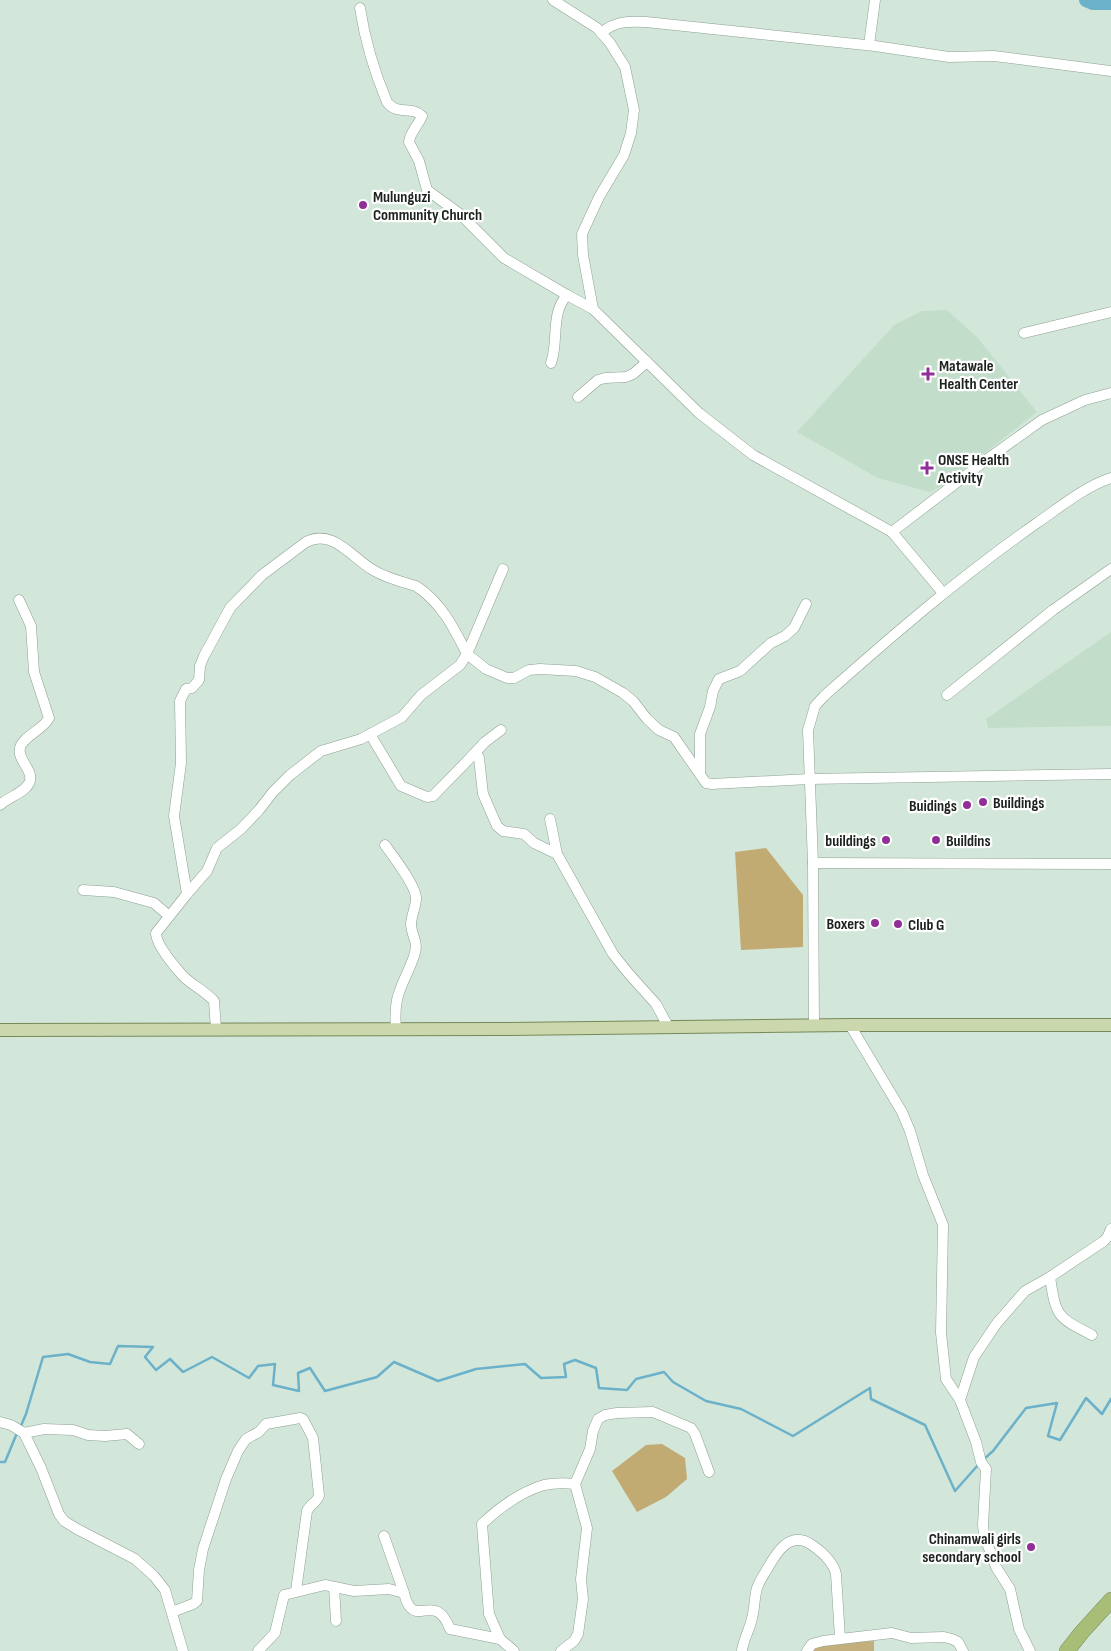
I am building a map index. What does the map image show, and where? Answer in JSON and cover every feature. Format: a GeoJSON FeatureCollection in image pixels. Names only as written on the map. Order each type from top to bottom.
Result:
{"type":"FeatureCollection","features":[{"type":"Feature","properties":{"kind":"highway"},"geometry":{"type":"LineString","coordinates":[[1068,1651],[1082,1632],[1111,1600]]}},
{"type":"Feature","properties":{"kind":"main road"},"geometry":{"type":"LineString","coordinates":[[0,1030],[1111,1025]]}},
{"type":"Feature","properties":{"kind":"street"},"geometry":{"type":"LineString","coordinates":[[552,0],[597,28],[610,42],[625,67],[634,110],[631,133],[624,155],[599,196],[582,234],[583,255],[593,309]]}},
{"type":"Feature","properties":{"kind":"street"},"geometry":{"type":"LineString","coordinates":[[869,45],[875,0]]}},
{"type":"Feature","properties":{"kind":"street"},"geometry":{"type":"LineString","coordinates":[[360,8],[363,30],[372,62],[387,102],[391,108],[420,113],[422,116],[410,136],[409,142],[419,161],[427,190],[471,224],[504,258],[567,296],[593,309],[699,413],[753,455],[892,532],[943,593]]}},
{"type":"Feature","properties":{"kind":"street"},"geometry":{"type":"LineString","coordinates":[[601,33],[607,28],[625,21],[646,22],[869,45],[949,57],[994,56],[1111,71]]}},
{"type":"Feature","properties":{"kind":"street"},"geometry":{"type":"LineString","coordinates":[[551,363],[554,352],[557,310],[567,296]]}},
{"type":"Feature","properties":{"kind":"street"},"geometry":{"type":"LineString","coordinates":[[1024,333],[1111,312]]}},
{"type":"Feature","properties":{"kind":"street"},"geometry":{"type":"LineString","coordinates":[[578,397],[598,380],[626,377],[633,374],[647,362]]}},
{"type":"Feature","properties":{"kind":"street"},"geometry":{"type":"LineString","coordinates":[[892,532],[978,465],[1042,420],[1085,400],[1111,393]]}},
{"type":"Feature","properties":{"kind":"street"},"geometry":{"type":"LineString","coordinates":[[814,1025],[808,730],[815,706],[824,696],[943,593],[1028,529],[1088,488],[1110,481]]}},
{"type":"Feature","properties":{"kind":"street"},"geometry":{"type":"LineString","coordinates":[[187,894],[174,816],[180,763],[180,701],[186,690],[192,688],[199,680],[200,666],[204,656],[230,608],[262,575],[288,554],[313,539],[328,539],[340,545],[372,570],[423,590],[449,620],[467,654],[486,669],[507,678],[514,678],[529,670],[540,668],[576,671],[595,677],[623,693],[633,701],[647,719],[659,730],[674,737],[706,783],[809,779],[1111,774]]}},
{"type":"Feature","properties":{"kind":"street"},"geometry":{"type":"LineString","coordinates":[[216,1030],[214,1001],[184,976],[167,956],[157,939],[156,933],[207,871],[217,848],[241,829],[273,792],[296,770],[321,751],[370,734],[402,717],[421,695],[460,665],[467,654],[503,569]]}},
{"type":"Feature","properties":{"kind":"street"},"geometry":{"type":"LineString","coordinates":[[947,695],[1053,610],[1111,569]]}},
{"type":"Feature","properties":{"kind":"street"},"geometry":{"type":"LineString","coordinates":[[0,804],[29,784],[30,772],[20,754],[20,748],[23,742],[47,723],[49,718],[34,672],[31,626],[19,600]]}},
{"type":"Feature","properties":{"kind":"street"},"geometry":{"type":"LineString","coordinates":[[700,775],[700,734],[710,707],[713,691],[719,680],[740,672],[772,643],[785,636],[794,628],[806,604]]}},
{"type":"Feature","properties":{"kind":"street"},"geometry":{"type":"LineString","coordinates":[[370,734],[401,786],[427,797],[433,796],[485,742],[501,730]]}},
{"type":"Feature","properties":{"kind":"street"},"geometry":{"type":"LineString","coordinates":[[472,756],[476,755],[479,758],[483,794],[497,826],[503,831],[524,834],[534,843],[557,854]]}},
{"type":"Feature","properties":{"kind":"street"},"geometry":{"type":"LineString","coordinates":[[550,819],[557,854],[613,954],[656,1004],[669,1028]]}},
{"type":"Feature","properties":{"kind":"street"},"geometry":{"type":"LineString","coordinates":[[386,845],[413,888],[416,900],[411,923],[416,938],[416,947],[413,960],[400,987],[396,1001],[394,1010],[396,1028]]}},
{"type":"Feature","properties":{"kind":"street"},"geometry":{"type":"LineString","coordinates":[[812,863],[1111,864]]}},
{"type":"Feature","properties":{"kind":"street"},"geometry":{"type":"LineString","coordinates":[[83,890],[114,892],[147,900],[159,906],[169,916]]}},
{"type":"Feature","properties":{"kind":"street"},"geometry":{"type":"LineString","coordinates":[[850,1025],[902,1112],[910,1131],[923,1175],[943,1225],[941,1333],[946,1379],[960,1400],[976,1442],[981,1462],[986,1468],[984,1535],[996,1567],[1010,1588],[1019,1629],[1030,1651]]}},
{"type":"Feature","properties":{"kind":"street"},"geometry":{"type":"LineString","coordinates":[[960,1400],[974,1357],[998,1323],[1025,1291],[1050,1277],[1104,1241],[1111,1230]]}},
{"type":"Feature","properties":{"kind":"street"},"geometry":{"type":"LineString","coordinates":[[1050,1277],[1056,1309],[1060,1315],[1070,1324],[1092,1335]]}},
{"type":"Feature","properties":{"kind":"street"},"geometry":{"type":"LineString","coordinates":[[561,1651],[577,1638],[583,1599],[581,1579],[587,1528],[575,1484],[590,1449],[598,1419],[605,1414],[630,1412],[657,1413],[691,1428],[709,1472]]}},
{"type":"Feature","properties":{"kind":"street"},"geometry":{"type":"LineString","coordinates":[[172,1612],[197,1601],[199,1570],[203,1549],[226,1479],[242,1445],[246,1439],[259,1432],[269,1422],[300,1418],[303,1419],[313,1438],[319,1498],[308,1508],[307,1512],[296,1591]]}},
{"type":"Feature","properties":{"kind":"street"},"geometry":{"type":"LineString","coordinates":[[0,1422],[17,1428],[24,1433],[41,1468],[59,1514],[64,1521],[76,1530],[125,1553],[144,1566],[154,1576],[165,1590],[183,1651]]}},
{"type":"Feature","properties":{"kind":"street"},"geometry":{"type":"LineString","coordinates":[[24,1433],[44,1429],[73,1430],[88,1435],[127,1434],[139,1444]]}},
{"type":"Feature","properties":{"kind":"street"},"geometry":{"type":"LineString","coordinates":[[514,1651],[500,1639],[489,1614],[482,1524],[495,1511],[531,1490],[544,1485],[559,1483],[575,1484]]}},
{"type":"Feature","properties":{"kind":"street"},"geometry":{"type":"LineString","coordinates":[[384,1536],[412,1610],[435,1610],[445,1618],[450,1629],[500,1639]]}},
{"type":"Feature","properties":{"kind":"street"},"geometry":{"type":"LineString","coordinates":[[742,1651],[753,1615],[757,1586],[781,1548],[794,1540],[805,1540],[818,1549],[834,1567],[840,1638]]}},
{"type":"Feature","properties":{"kind":"street"},"geometry":{"type":"LineString","coordinates":[[258,1651],[274,1633],[284,1595],[321,1586],[354,1591],[389,1588],[404,1592]]}},
{"type":"Feature","properties":{"kind":"street"},"geometry":{"type":"LineString","coordinates":[[334,1587],[336,1621]]}},
{"type":"Feature","properties":{"kind":"street"},"geometry":{"type":"LineString","coordinates":[[807,1651],[816,1642],[892,1633],[910,1638],[952,1638],[958,1642],[963,1651]]}},
{"type":"Feature","properties":{"kind":"shaded area","name":"Matawale Health Center"},"geometry":{"type":"Polygon","coordinates":[[[947,310],[977,337],[1037,412],[944,485],[930,492],[878,478],[797,432],[894,325],[922,311],[947,310]]]}},
{"type":"Feature","properties":{"kind":"shaded area"},"geometry":{"type":"Polygon","coordinates":[[[1111,632],[1111,726],[988,728],[986,719],[1111,632]]]}},
{"type":"Feature","properties":{"kind":"shaded area"},"geometry":{"type":"Polygon","coordinates":[[[766,848],[803,895],[803,947],[741,950],[735,852],[766,848]]]}},
{"type":"Feature","properties":{"kind":"shaded area"},"geometry":{"type":"Polygon","coordinates":[[[662,1444],[685,1458],[687,1479],[666,1497],[637,1512],[612,1471],[646,1445],[662,1444]]]}},
{"type":"Feature","properties":{"kind":"shaded area"},"geometry":{"type":"Polygon","coordinates":[[[874,1641],[874,1651],[811,1651],[815,1647],[831,1643],[874,1641]]]}},
{"type":"Feature","properties":{"kind":"waterway"},"geometry":{"type":"LineString","coordinates":[[1086,0],[1093,3],[1111,3]]}},
{"type":"Feature","properties":{"kind":"waterway"},"geometry":{"type":"LineString","coordinates":[[20,1428],[43,1357],[68,1354],[90,1362],[110,1364],[118,1346],[153,1347],[145,1357],[156,1370],[170,1359],[183,1372],[212,1357],[249,1378],[258,1366],[275,1364],[273,1385],[299,1391],[298,1373],[310,1368],[325,1391],[377,1377],[394,1362],[438,1381],[476,1369],[525,1364],[541,1378],[566,1377],[564,1364],[575,1360],[596,1368],[599,1388],[627,1390],[636,1379],[664,1372],[673,1382],[706,1401],[741,1409],[793,1436],[870,1388],[871,1399],[925,1425],[955,1491],[978,1465]]}},
{"type":"Feature","properties":{"kind":"waterway"},"geometry":{"type":"LineString","coordinates":[[984,1459],[993,1451],[1026,1408],[1057,1403],[1048,1436],[1060,1440],[1086,1398],[1102,1414],[1111,1399]]}},
{"type":"Feature","properties":{"kind":"waterway"},"geometry":{"type":"LineString","coordinates":[[0,1462],[5,1462],[17,1433]]}},
{"type":"Feature","properties":{"kind":"place","name":"Mulunguzi Community Church"},"geometry":{"type":"Point","coordinates":[363,205]}},
{"type":"Feature","properties":{"kind":"place","name":"Matawale Health Center"},"geometry":{"type":"Point","coordinates":[928,374]}},
{"type":"Feature","properties":{"kind":"place","name":"ONSE Health Activity"},"geometry":{"type":"Point","coordinates":[927,468]}},
{"type":"Feature","properties":{"kind":"place","name":"Buildings"},"geometry":{"type":"Point","coordinates":[983,802]}},
{"type":"Feature","properties":{"kind":"place","name":"Buidings"},"geometry":{"type":"Point","coordinates":[967,805]}},
{"type":"Feature","properties":{"kind":"place","name":"buildings"},"geometry":{"type":"Point","coordinates":[886,840]}},
{"type":"Feature","properties":{"kind":"place","name":"Buildins"},"geometry":{"type":"Point","coordinates":[936,840]}},
{"type":"Feature","properties":{"kind":"place","name":"Boxers"},"geometry":{"type":"Point","coordinates":[875,923]}},
{"type":"Feature","properties":{"kind":"place","name":"Club G"},"geometry":{"type":"Point","coordinates":[898,924]}},
{"type":"Feature","properties":{"kind":"place","name":"Chinamwali girls secondary school"},"geometry":{"type":"Point","coordinates":[1031,1547]}}]}
